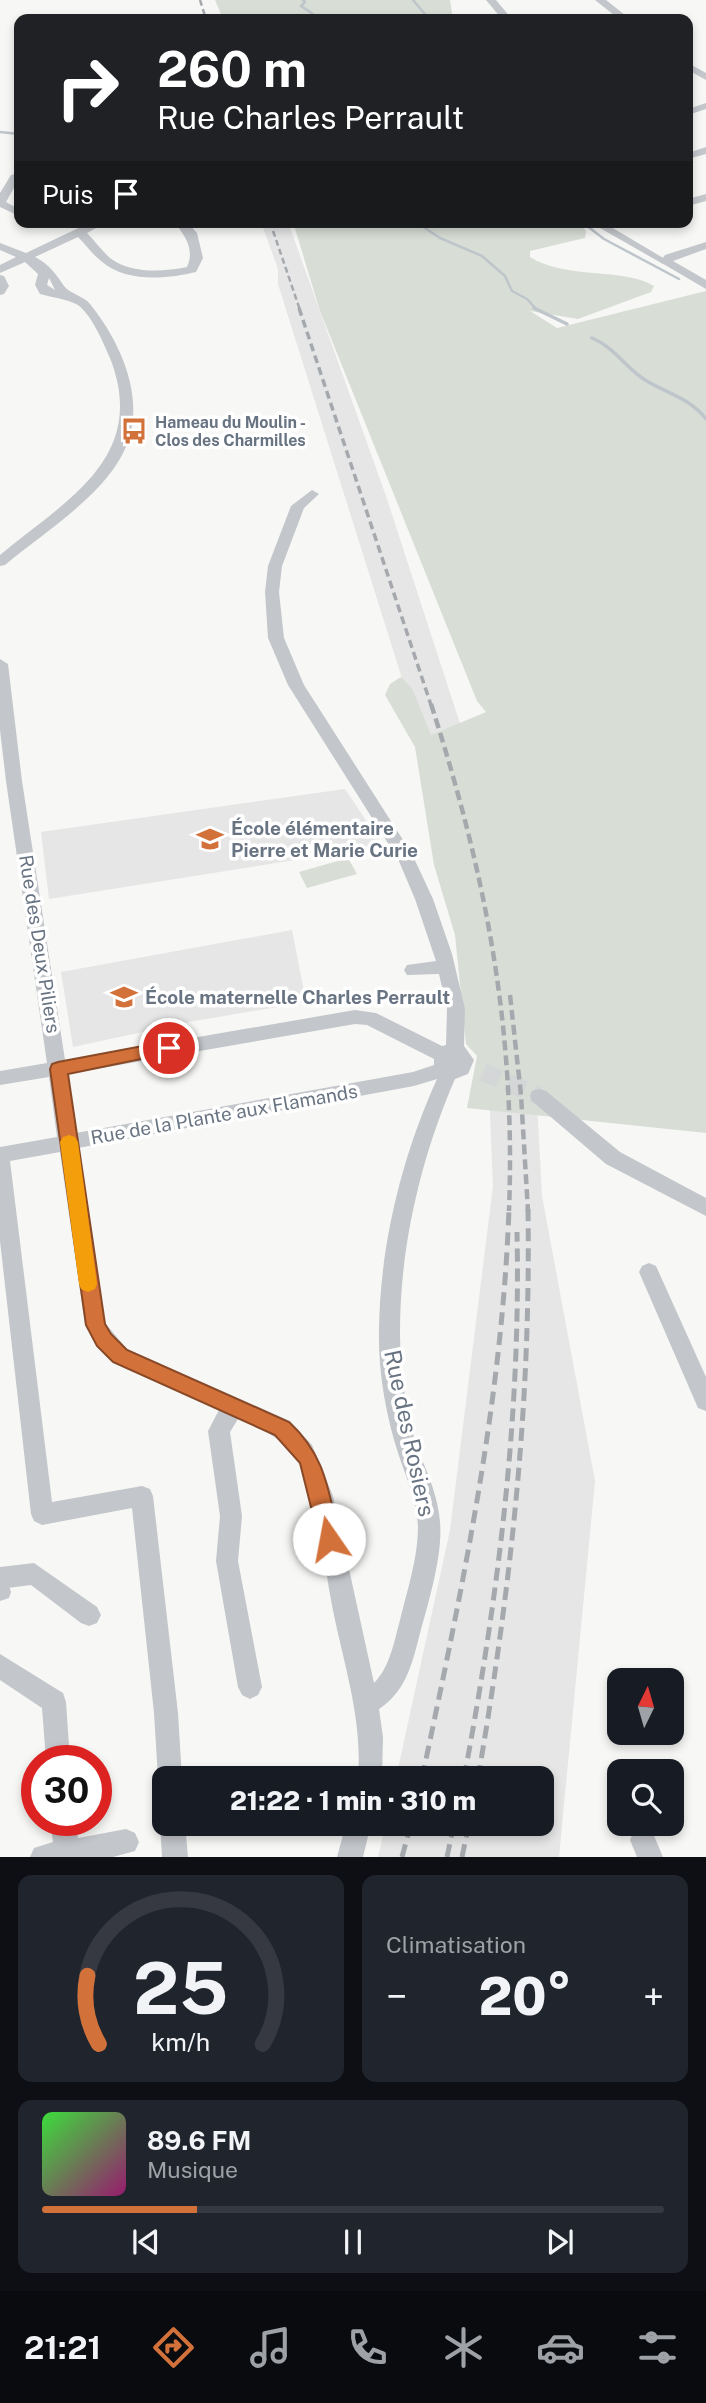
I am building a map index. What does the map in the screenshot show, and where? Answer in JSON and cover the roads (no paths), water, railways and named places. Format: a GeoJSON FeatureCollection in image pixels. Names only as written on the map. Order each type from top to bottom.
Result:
{"type":"FeatureCollection","features":[{"type":"Feature","properties":{"kind":"street"},"geometry":{"type":"LineString","coordinates":[[491,0],[503,14]]}},
{"type":"Feature","properties":{"kind":"street"},"geometry":{"type":"LineString","coordinates":[[600,0],[618,14]]}},
{"type":"Feature","properties":{"kind":"street"},"geometry":{"type":"LineString","coordinates":[[14,182],[1,205],[14,211]]}},
{"type":"Feature","properties":{"kind":"street"},"geometry":{"type":"LineString","coordinates":[[0,269],[88,228]]}},
{"type":"Feature","properties":{"kind":"street"},"geometry":{"type":"LineString","coordinates":[[79,232],[108,261],[120,267],[149,272],[179,272],[192,269],[197,258],[191,233],[186,228]]}},
{"type":"Feature","properties":{"kind":"street"},"geometry":{"type":"LineString","coordinates":[[607,228],[706,285]]}},
{"type":"Feature","properties":{"kind":"street"},"geometry":{"type":"LineString","coordinates":[[666,262],[669,257],[706,245]]}},
{"type":"Feature","properties":{"kind":"street"},"geometry":{"type":"LineString","coordinates":[[0,246],[37,265],[44,274],[41,285],[44,291],[84,303],[108,338],[119,366],[127,402],[125,431],[115,456],[95,483],[0,562]]}},
{"type":"Feature","properties":{"kind":"street"},"geometry":{"type":"LineString","coordinates":[[0,279],[3,286],[0,291]]}},
{"type":"Feature","properties":{"kind":"street","name":"Rue des Rosiers"},"geometry":{"type":"LineString","coordinates":[[312,494],[298,506],[275,566],[272,592],[276,638],[296,685],[406,858],[426,902],[446,967],[459,1038],[457,1063],[438,1095],[414,1173],[400,1231],[390,1311],[392,1359],[409,1455],[420,1479],[430,1528],[403,1656],[393,1679],[379,1696],[365,1704]]}},
{"type":"Feature","properties":{"kind":"street","name":"Rue des Deux Piliers"},"geometry":{"type":"LineString","coordinates":[[0,664],[4,719],[95,1325],[104,1340],[120,1356],[282,1428],[299,1444],[309,1460],[320,1495],[365,1704],[372,1753],[371,1766]]}},
{"type":"Feature","properties":{"kind":"street"},"geometry":{"type":"LineString","coordinates":[[412,970],[446,967]]}},
{"type":"Feature","properties":{"kind":"street"},"geometry":{"type":"LineString","coordinates":[[0,1078],[355,1017],[370,1018],[457,1063]]}},
{"type":"Feature","properties":{"kind":"street","name":"Rue de la Plante aux Flamands"},"geometry":{"type":"LineString","coordinates":[[0,1155],[414,1079],[457,1063]]}},
{"type":"Feature","properties":{"kind":"street"},"geometry":{"type":"LineString","coordinates":[[539,1096],[613,1158],[706,1208]]}},
{"type":"Feature","properties":{"kind":"street"},"geometry":{"type":"LineString","coordinates":[[0,1155],[42,1514],[142,1496],[169,1766]]}},
{"type":"Feature","properties":{"kind":"street"},"geometry":{"type":"LineString","coordinates":[[649,1272],[706,1401]]}},
{"type":"Feature","properties":{"kind":"street"},"geometry":{"type":"LineString","coordinates":[[233,1406],[219,1431],[231,1517],[227,1562],[250,1686]]}},
{"type":"Feature","properties":{"kind":"street"},"geometry":{"type":"LineString","coordinates":[[1,1588],[34,1574],[89,1615]]}},
{"type":"Feature","properties":{"kind":"street"},"geometry":{"type":"LineString","coordinates":[[0,1666],[54,1702],[57,1745]]}},
{"type":"Feature","properties":{"kind":"street"},"geometry":{"type":"LineString","coordinates":[[59,1836],[55,1855],[126,1842]]}},
{"type":"Feature","properties":{"kind":"street"},"geometry":{"type":"LineString","coordinates":[[174,1836],[175,1857]]}},
{"type":"Feature","properties":{"kind":"street"},"geometry":{"type":"LineString","coordinates":[[350,1857],[356,1836]]}},
{"type":"Feature","properties":{"kind":"waterway"},"geometry":{"type":"LineString","coordinates":[[303,0],[305,2],[301,6],[313,14]]}},
{"type":"Feature","properties":{"kind":"waterway"},"geometry":{"type":"LineString","coordinates":[[413,0],[425,14]]}},
{"type":"Feature","properties":{"kind":"waterway"},"geometry":{"type":"LineString","coordinates":[[0,132],[14,133]]}},
{"type":"Feature","properties":{"kind":"waterway"},"geometry":{"type":"LineString","coordinates":[[425,228],[440,238],[482,256],[505,276],[512,291],[527,299],[536,309]]}},
{"type":"Feature","properties":{"kind":"waterway"},"geometry":{"type":"LineString","coordinates":[[590,228],[604,239],[679,279]]}},
{"type":"Feature","properties":{"kind":"waterway"},"geometry":{"type":"LineString","coordinates":[[536,309],[567,324]]}},
{"type":"Feature","properties":{"kind":"waterway"},"geometry":{"type":"LineString","coordinates":[[592,338],[607,347],[645,380],[685,401],[706,419]]}},
{"type":"Feature","properties":{"kind":"tunnel"},"geometry":{"type":"LineString","coordinates":[[483,1072],[539,1096]]}},
{"type":"Feature","properties":{"kind":"railway"},"geometry":{"type":"LineString","coordinates":[[200,0],[204,14]]}},
{"type":"Feature","properties":{"kind":"railway"},"geometry":{"type":"LineString","coordinates":[[272,228],[300,310]]}},
{"type":"Feature","properties":{"kind":"railway"},"geometry":{"type":"LineString","coordinates":[[299,308],[431,705]]}},
{"type":"Feature","properties":{"kind":"railway"},"geometry":{"type":"LineString","coordinates":[[431,704],[467,830],[493,954],[508,1079],[509,1211]]}},
{"type":"Feature","properties":{"kind":"railway"},"geometry":{"type":"LineString","coordinates":[[510,995],[521,1095],[528,1211]]}},
{"type":"Feature","properties":{"kind":"railway"},"geometry":{"type":"LineString","coordinates":[[424,1766],[465,1566],[489,1424],[505,1281],[509,1209]]}},
{"type":"Feature","properties":{"kind":"railway"},"geometry":{"type":"LineString","coordinates":[[480,1766],[500,1636],[516,1495],[526,1353],[528,1211]]}},
{"type":"Feature","properties":{"kind":"railway"},"geometry":{"type":"LineString","coordinates":[[466,1766],[487,1642],[505,1506],[515,1370],[517,1232]]}},
{"type":"Feature","properties":{"kind":"railway"},"geometry":{"type":"LineString","coordinates":[[402,1857],[408,1836]]}},
{"type":"Feature","properties":{"kind":"railway"},"geometry":{"type":"LineString","coordinates":[[447,1857],[451,1836]]}},
{"type":"Feature","properties":{"kind":"railway"},"geometry":{"type":"LineString","coordinates":[[462,1857],[466,1836]]}},
{"type":"Feature","properties":{"kind":"place","name":"Hameau du Moulin - Clos des Charmilles"},"geometry":{"type":"Point","coordinates":[134,431]}},
{"type":"Feature","properties":{"kind":"place","name":"École élémentaire Pierre et Marie Curie"},"geometry":{"type":"Point","coordinates":[210,839]}},
{"type":"Feature","properties":{"kind":"place","name":"École maternelle Charles Perrault"},"geometry":{"type":"Point","coordinates":[124,997]}}]}
